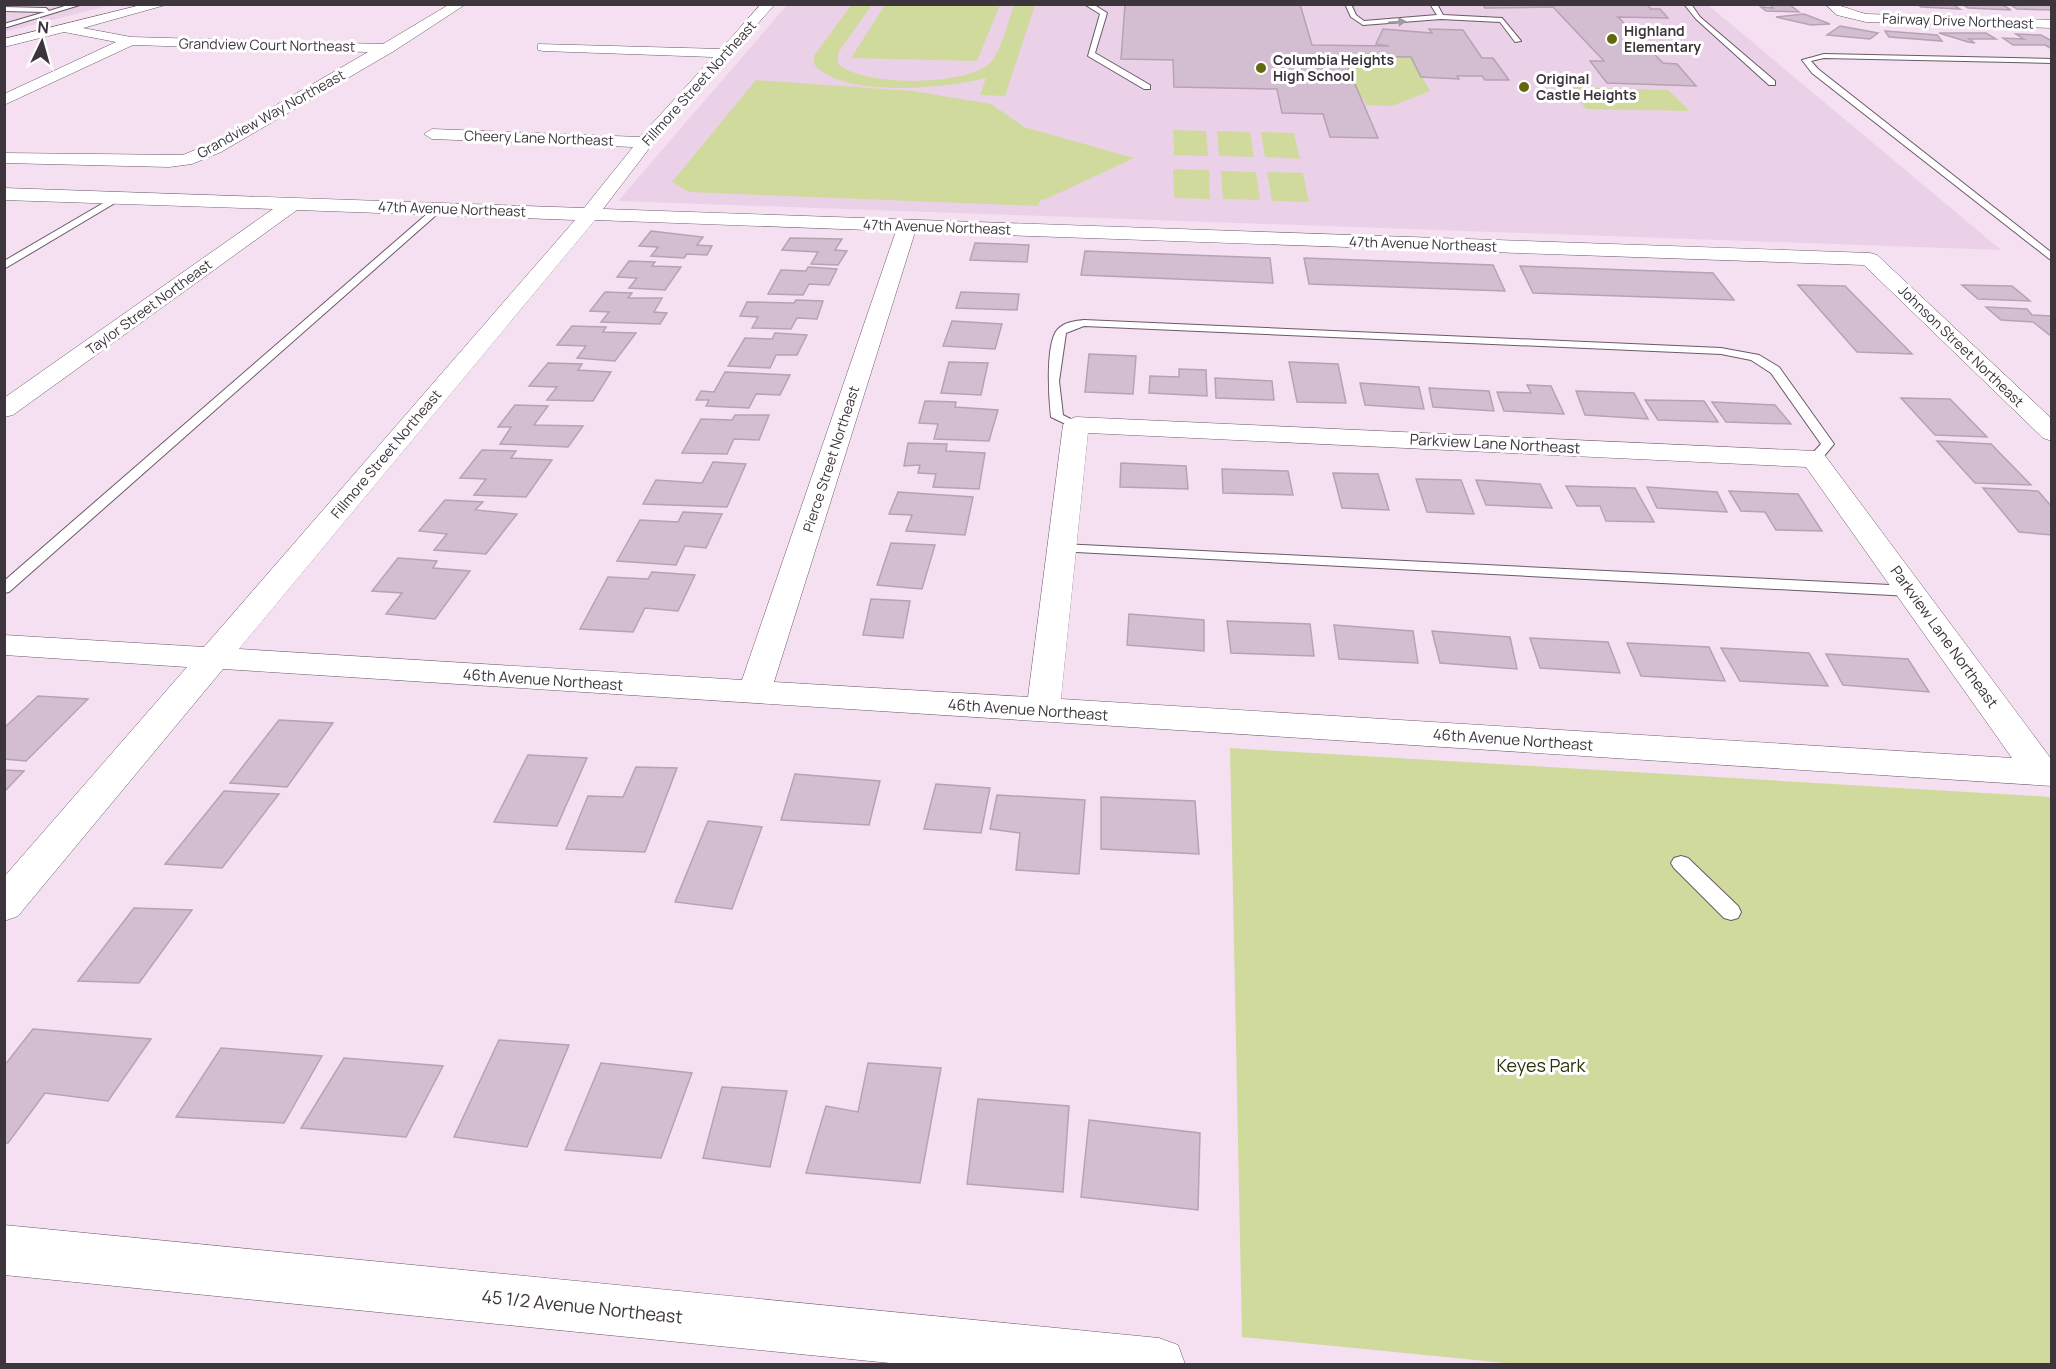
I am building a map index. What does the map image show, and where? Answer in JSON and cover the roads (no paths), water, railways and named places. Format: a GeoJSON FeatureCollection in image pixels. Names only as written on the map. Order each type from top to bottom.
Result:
{"type":"FeatureCollection","features":[{"type":"Feature","properties":{"kind":"street"},"geometry":{"type":"LineString","coordinates":[[4,43],[163,4]]}},
{"type":"Feature","properties":{"kind":"street"},"geometry":{"type":"LineString","coordinates":[[389,48],[460,4]]}},
{"type":"Feature","properties":{"kind":"street","name":"Fillmore Street Northeast"},"geometry":{"type":"LineString","coordinates":[[4,905],[590,214],[645,142],[769,4]]}},
{"type":"Feature","properties":{"kind":"street","name":"Fairway Drive Northeast"},"geometry":{"type":"LineString","coordinates":[[1831,4],[1842,12],[1866,18],[2052,24]]}},
{"type":"Feature","properties":{"kind":"street","name":"Grandview Court Northeast"},"geometry":{"type":"LineString","coordinates":[[63,28],[131,41],[389,48]]}},
{"type":"Feature","properties":{"kind":"street"},"geometry":{"type":"LineString","coordinates":[[4,100],[131,41]]}},
{"type":"Feature","properties":{"kind":"street"},"geometry":{"type":"LineString","coordinates":[[543,47],[725,52]]}},
{"type":"Feature","properties":{"kind":"street","name":"Grandview Way Northeast"},"geometry":{"type":"LineString","coordinates":[[4,158],[179,162],[215,148],[389,48]]}},
{"type":"Feature","properties":{"kind":"street","name":"Cheery Lane Northeast"},"geometry":{"type":"LineString","coordinates":[[432,134],[645,142]]}},
{"type":"Feature","properties":{"kind":"street","name":"47th Avenue Northeast"},"geometry":{"type":"LineString","coordinates":[[4,194],[1870,259]]}},
{"type":"Feature","properties":{"kind":"street","name":"Taylor Street Northeast"},"geometry":{"type":"LineString","coordinates":[[4,410],[293,204]]}},
{"type":"Feature","properties":{"kind":"street","name":"Pierce Street Northeast"},"geometry":{"type":"LineString","coordinates":[[754,693],[907,226]]}},
{"type":"Feature","properties":{"kind":"street","name":"Johnson Street Northeast"},"geometry":{"type":"LineString","coordinates":[[1870,259],[2052,433]]}},
{"type":"Feature","properties":{"kind":"street"},"geometry":{"type":"LineString","coordinates":[[1044,711],[1076,425]]}},
{"type":"Feature","properties":{"kind":"street","name":"Parkview Lane Northeast"},"geometry":{"type":"LineString","coordinates":[[1076,425],[1814,459],[2047,773]]}},
{"type":"Feature","properties":{"kind":"street","name":"46th Avenue Northeast"},"geometry":{"type":"LineString","coordinates":[[4,645],[2047,773]]}},
{"type":"Feature","properties":{"kind":"street","name":"45 1/2 Avenue Northeast"},"geometry":{"type":"LineString","coordinates":[[4,1250],[1159,1365]]}},
{"type":"Feature","properties":{"kind":"lane"},"geometry":{"type":"LineString","coordinates":[[29,10],[42,4]]}},
{"type":"Feature","properties":{"kind":"lane"},"geometry":{"type":"LineString","coordinates":[[4,26],[65,11],[80,4]]}},
{"type":"Feature","properties":{"kind":"lane"},"geometry":{"type":"LineString","coordinates":[[1087,4],[1104,13],[1091,54],[1147,87]]}},
{"type":"Feature","properties":{"kind":"lane"},"geometry":{"type":"LineString","coordinates":[[1348,4],[1353,16],[1363,23],[1441,17],[1502,20],[1517,41]]}},
{"type":"Feature","properties":{"kind":"lane"},"geometry":{"type":"LineString","coordinates":[[1433,4],[1441,17]]}},
{"type":"Feature","properties":{"kind":"lane"},"geometry":{"type":"LineString","coordinates":[[1687,4],[1698,18],[1772,83]]}},
{"type":"Feature","properties":{"kind":"lane"},"geometry":{"type":"LineString","coordinates":[[4,9],[65,11]]}},
{"type":"Feature","properties":{"kind":"lane"},"geometry":{"type":"LineString","coordinates":[[4,21],[27,21]]}},
{"type":"Feature","properties":{"kind":"lane"},"geometry":{"type":"LineString","coordinates":[[2052,61],[1824,56],[1806,60],[1815,71],[2052,258]]}},
{"type":"Feature","properties":{"kind":"lane"},"geometry":{"type":"LineString","coordinates":[[4,266],[117,198]]}},
{"type":"Feature","properties":{"kind":"lane"},"geometry":{"type":"LineString","coordinates":[[4,590],[438,209]]}},
{"type":"Feature","properties":{"kind":"lane"},"geometry":{"type":"LineString","coordinates":[[1076,425],[1057,417],[1053,381],[1061,332],[1069,326],[1084,323],[1709,350],[1755,357],[1775,370],[1828,444],[1814,459]]}},
{"type":"Feature","properties":{"kind":"lane"},"geometry":{"type":"LineString","coordinates":[[1062,548],[1910,591]]}},
{"type":"Feature","properties":{"kind":"lane"},"geometry":{"type":"LineString","coordinates":[[1681,863],[1731,912]]}},
{"type":"Feature","properties":{"kind":"place","name":"Highland Elementary"},"geometry":{"type":"Point","coordinates":[1612,39]}},
{"type":"Feature","properties":{"kind":"place","name":"Columbia Heights High School"},"geometry":{"type":"Point","coordinates":[1261,68]}},
{"type":"Feature","properties":{"kind":"place","name":"Original Castle Heights"},"geometry":{"type":"Point","coordinates":[1524,87]}},
{"type":"Feature","properties":{"kind":"park label","name":"Keyes Park"},"geometry":{"type":"Point","coordinates":[1541,1066]}}]}
